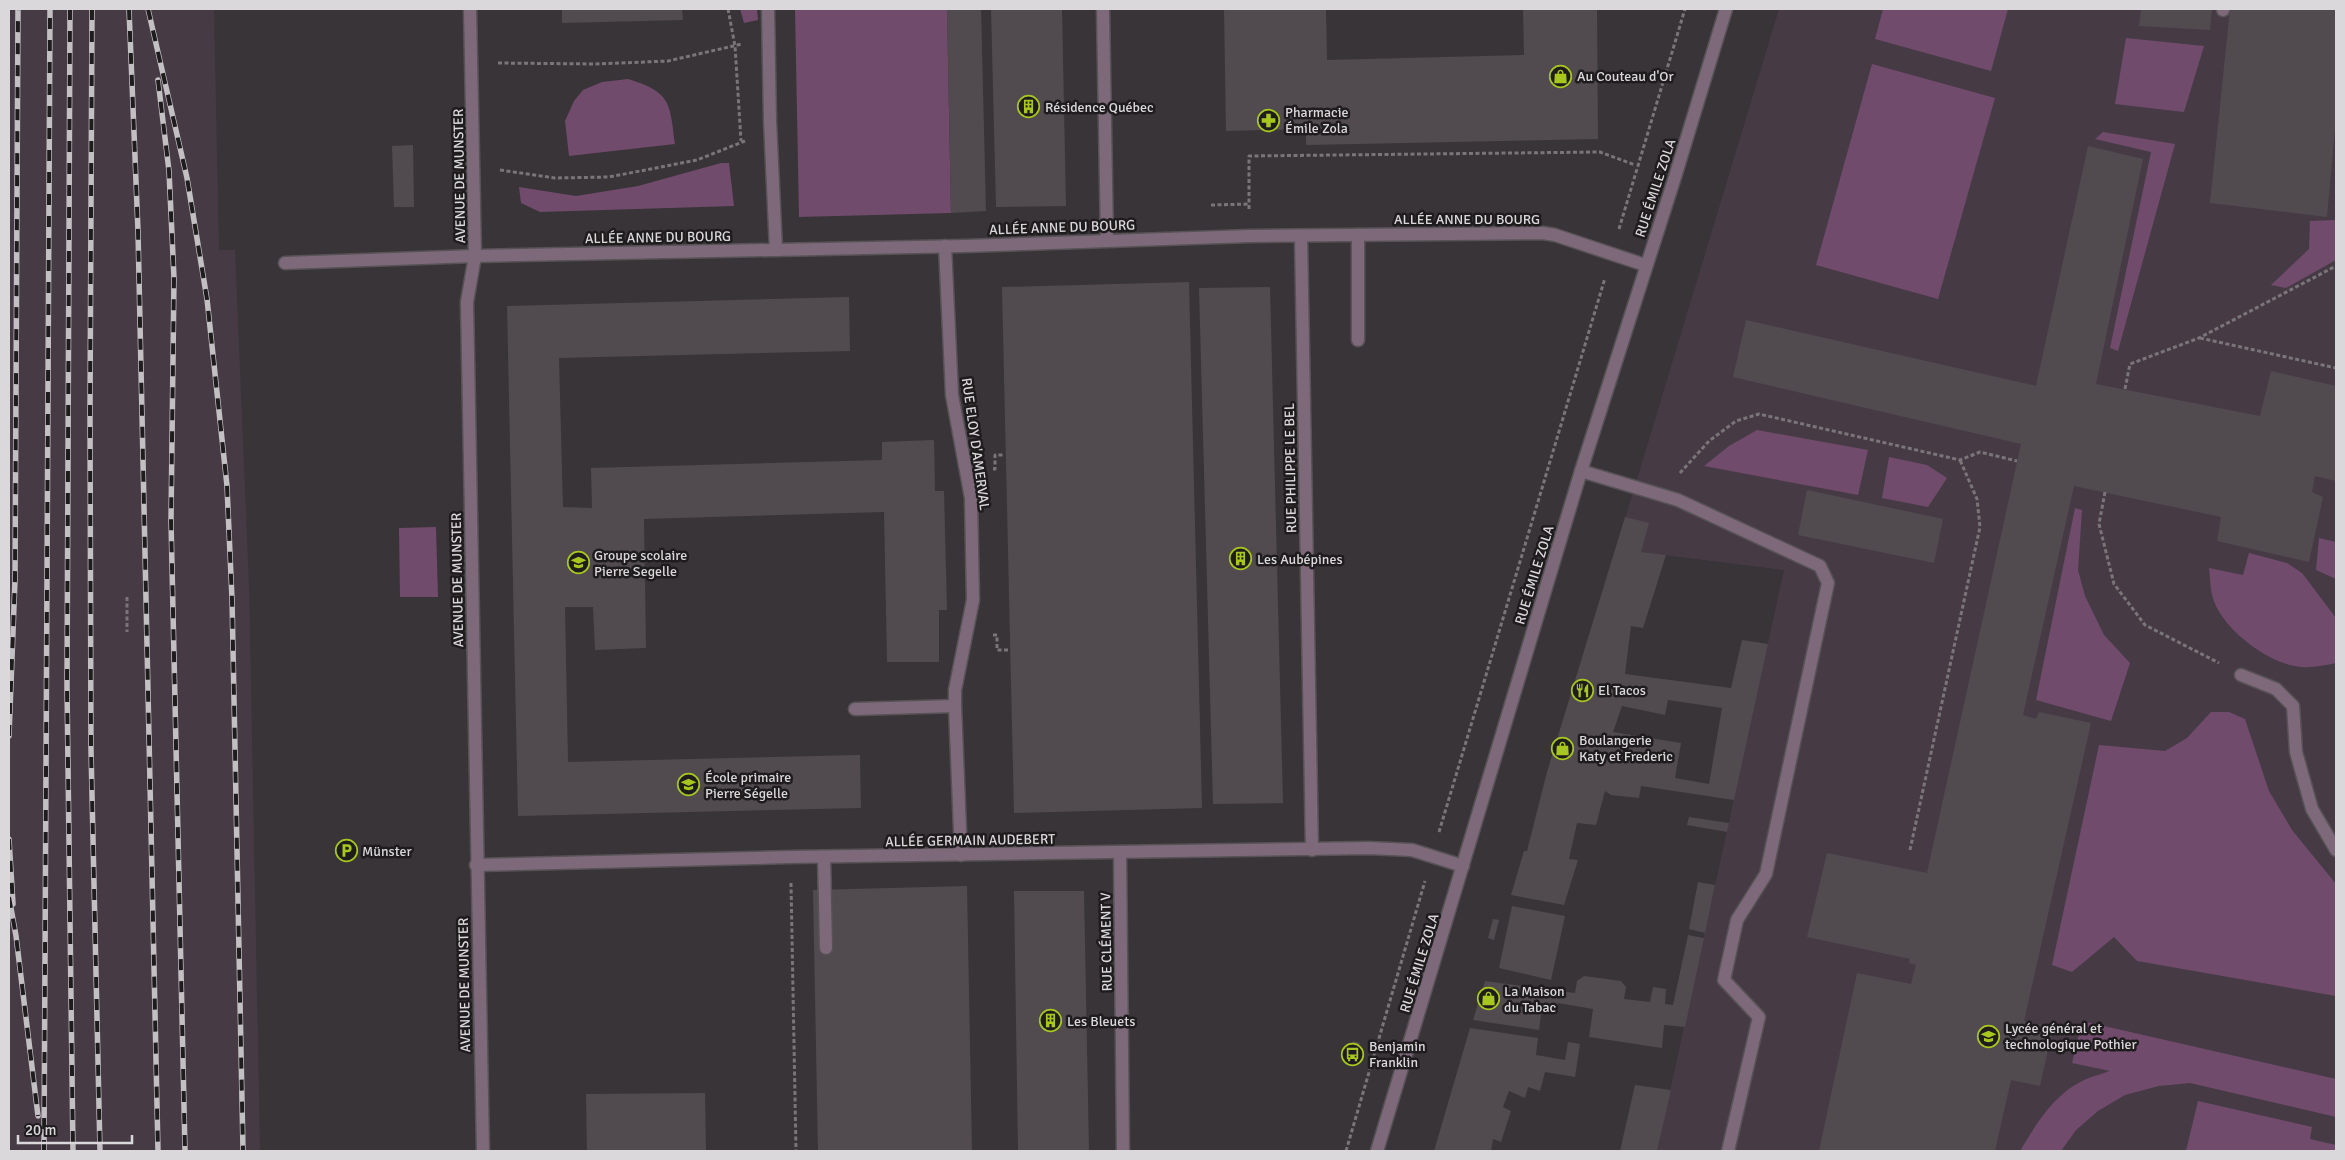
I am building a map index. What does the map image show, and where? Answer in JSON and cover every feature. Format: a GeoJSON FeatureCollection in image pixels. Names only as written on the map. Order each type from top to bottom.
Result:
{"type":"FeatureCollection","features":[{"type":"Feature","properties":{"kind":"street","name":"AVENUE DE MUNSTER"},"geometry":{"type":"LineString","coordinates":[[470,9],[475,256],[467,302],[476,865],[483,1151]]}},
{"type":"Feature","properties":{"kind":"street"},"geometry":{"type":"LineString","coordinates":[[768,9],[776,250]]}},
{"type":"Feature","properties":{"kind":"street"},"geometry":{"type":"LineString","coordinates":[[1103,9],[1107,240]]}},
{"type":"Feature","properties":{"kind":"street","name":"RUE ÉMILE ZOLA"},"geometry":{"type":"LineString","coordinates":[[1377,1151],[1581,471],[1645,265],[1675,177],[1726,9]]}},
{"type":"Feature","properties":{"kind":"street","name":"ALLÉE ANNE DU BOURG"},"geometry":{"type":"LineString","coordinates":[[285,263],[475,256],[945,246],[1107,240],[1543,233],[1555,235],[1645,265]]}},
{"type":"Feature","properties":{"kind":"street"},"geometry":{"type":"LineString","coordinates":[[1358,235],[1358,340]]}},
{"type":"Feature","properties":{"kind":"street","name":"RUE PHILIPPE LE BEL"},"geometry":{"type":"LineString","coordinates":[[1301,236],[1312,850]]}},
{"type":"Feature","properties":{"kind":"street","name":"RUE ELOY D'AMERVAL"},"geometry":{"type":"LineString","coordinates":[[945,246],[952,395],[971,498],[973,600],[955,690],[961,855]]}},
{"type":"Feature","properties":{"kind":"street"},"geometry":{"type":"LineString","coordinates":[[1581,471],[1678,500],[1820,566],[1828,583],[1766,874],[1737,920],[1724,980],[1758,1017],[1728,1151]]}},
{"type":"Feature","properties":{"kind":"street"},"geometry":{"type":"LineString","coordinates":[[2241,674],[2276,689],[2293,706],[2296,752],[2312,809],[2336,850]]}},
{"type":"Feature","properties":{"kind":"street"},"geometry":{"type":"LineString","coordinates":[[855,709],[955,706]]}},
{"type":"Feature","properties":{"kind":"street","name":"ALLÉE GERMAIN AUDEBERT"},"geometry":{"type":"LineString","coordinates":[[476,865],[1120,852],[1412,850],[1463,866]]}},
{"type":"Feature","properties":{"kind":"street","name":"RUE CLÉMENT V"},"geometry":{"type":"LineString","coordinates":[[1120,852],[1123,1151]]}},
{"type":"Feature","properties":{"kind":"street"},"geometry":{"type":"LineString","coordinates":[[824,857],[826,948]]}},
{"type":"Feature","properties":{"kind":"path"},"geometry":{"type":"LineString","coordinates":[[728,9],[735,46],[741,141]]}},
{"type":"Feature","properties":{"kind":"path"},"geometry":{"type":"LineString","coordinates":[[1617,236],[1685,9]]}},
{"type":"Feature","properties":{"kind":"path"},"geometry":{"type":"LineString","coordinates":[[497,63],[596,64],[668,61],[768,38]]}},
{"type":"Feature","properties":{"kind":"path"},"geometry":{"type":"LineString","coordinates":[[499,170],[555,178],[609,177],[697,160],[741,141],[771,141]]}},
{"type":"Feature","properties":{"kind":"path"},"geometry":{"type":"LineString","coordinates":[[1211,205],[1249,204],[1249,156],[1600,152],[1635,165]]}},
{"type":"Feature","properties":{"kind":"path"},"geometry":{"type":"LineString","coordinates":[[2125,389],[2130,364],[2199,338],[2336,266]]}},
{"type":"Feature","properties":{"kind":"path"},"geometry":{"type":"LineString","coordinates":[[1439,834],[1606,274]]}},
{"type":"Feature","properties":{"kind":"path"},"geometry":{"type":"LineString","coordinates":[[2199,338],[2336,368]]}},
{"type":"Feature","properties":{"kind":"path"},"geometry":{"type":"LineString","coordinates":[[1677,477],[1709,441],[1736,421],[1759,414],[1960,460],[1980,452],[2017,461]]}},
{"type":"Feature","properties":{"kind":"path"},"geometry":{"type":"LineString","coordinates":[[995,469],[995,455],[1005,455]]}},
{"type":"Feature","properties":{"kind":"path"},"geometry":{"type":"LineString","coordinates":[[1910,850],[1980,527],[1977,498],[1960,460]]}},
{"type":"Feature","properties":{"kind":"path"},"geometry":{"type":"LineString","coordinates":[[2105,492],[2099,524],[2114,584],[2146,626],[2241,674]]}},
{"type":"Feature","properties":{"kind":"path"},"geometry":{"type":"LineString","coordinates":[[127,597],[127,632]]}},
{"type":"Feature","properties":{"kind":"path"},"geometry":{"type":"LineString","coordinates":[[997,635],[997,650],[1010,650]]}},
{"type":"Feature","properties":{"kind":"path"},"geometry":{"type":"LineString","coordinates":[[790,877],[796,1151]]}},
{"type":"Feature","properties":{"kind":"path"},"geometry":{"type":"LineString","coordinates":[[1346,1151],[1425,880]]}},
{"type":"Feature","properties":{"kind":"shaded area"},"geometry":{"type":"Polygon","coordinates":[[[9,9],[214,9],[219,250],[235,250],[249,583],[260,1151],[9,1151],[9,9]]]}},
{"type":"Feature","properties":{"kind":"shaded area"},"geometry":{"type":"Polygon","coordinates":[[[740,9],[757,9],[758,20],[744,23],[740,9]]]}},
{"type":"Feature","properties":{"kind":"shaded area"},"geometry":{"type":"Polygon","coordinates":[[[795,9],[947,9],[951,213],[799,217],[795,9]]]}},
{"type":"Feature","properties":{"kind":"shaded area"},"geometry":{"type":"Polygon","coordinates":[[[1779,9],[2336,9],[2336,1151],[1657,1151],[1784,570],[1616,549],[1779,9]]]}},
{"type":"Feature","properties":{"kind":"shaded area"},"geometry":{"type":"Polygon","coordinates":[[[1883,9],[2008,9],[1991,71],[1875,39],[1883,9]]]}},
{"type":"Feature","properties":{"kind":"shaded area"},"geometry":{"type":"Polygon","coordinates":[[[2126,38],[2204,46],[2184,112],[2115,104],[2126,38]]]}},
{"type":"Feature","properties":{"kind":"shaded area"},"geometry":{"type":"Polygon","coordinates":[[[1872,64],[1995,98],[1938,299],[1816,265],[1872,64]]]}},
{"type":"Feature","properties":{"kind":"shaded area"},"geometry":{"type":"Polygon","coordinates":[[[628,79],[653,89],[666,101],[672,118],[675,144],[569,156],[565,121],[574,101],[583,90],[602,82],[628,79]]]}},
{"type":"Feature","properties":{"kind":"shaded area"},"geometry":{"type":"Polygon","coordinates":[[[2103,132],[2175,144],[2118,351],[2110,348],[2151,152],[2095,139],[2103,132]]]}},
{"type":"Feature","properties":{"kind":"shaded area"},"geometry":{"type":"Polygon","coordinates":[[[721,163],[729,163],[734,206],[540,212],[521,203],[519,187],[576,196],[638,186],[721,163]]]}},
{"type":"Feature","properties":{"kind":"shaded area"},"geometry":{"type":"Polygon","coordinates":[[[2336,208],[2336,260],[2286,288],[2271,285],[2309,249],[2310,221],[2335,220],[2336,208]]]}},
{"type":"Feature","properties":{"kind":"shaded area"},"geometry":{"type":"Polygon","coordinates":[[[1757,430],[1868,450],[1858,495],[1704,466],[1729,446],[1757,430]]]}},
{"type":"Feature","properties":{"kind":"shaded area"},"geometry":{"type":"Polygon","coordinates":[[[1889,457],[1927,465],[1947,478],[1928,507],[1882,498],[1889,457]]]}},
{"type":"Feature","properties":{"kind":"shaded area"},"geometry":{"type":"Polygon","coordinates":[[[2075,508],[2082,510],[2078,570],[2085,596],[2104,635],[2130,663],[2111,721],[2036,700],[2075,508]]]}},
{"type":"Feature","properties":{"kind":"shaded area"},"geometry":{"type":"Polygon","coordinates":[[[436,527],[438,597],[400,597],[399,528],[436,527]]]}},
{"type":"Feature","properties":{"kind":"shaded area"},"geometry":{"type":"Polygon","coordinates":[[[2319,538],[2336,542],[2336,579],[2316,570],[2319,538]]]}},
{"type":"Feature","properties":{"kind":"shaded area"},"geometry":{"type":"Polygon","coordinates":[[[2249,553],[2287,563],[2302,573],[2336,618],[2336,663],[2301,667],[2274,659],[2260,652],[2247,642],[2225,620],[2212,595],[2209,568],[2243,575],[2249,553]]]}},
{"type":"Feature","properties":{"kind":"shaded area"},"geometry":{"type":"Polygon","coordinates":[[[2211,712],[2229,712],[2245,719],[2269,791],[2292,830],[2336,884],[2336,996],[2137,961],[2114,937],[2072,972],[2052,965],[2099,745],[2165,751],[2187,738],[2211,712]]]}},
{"type":"Feature","properties":{"kind":"shaded area"},"geometry":{"type":"Polygon","coordinates":[[[2082,1021],[2336,1079],[2336,1117],[2190,1083],[2159,1086],[2125,1095],[2098,1111],[2076,1130],[2061,1151],[2020,1151],[2039,1120],[2064,1093],[2084,1080],[2110,1071],[2072,1063],[2082,1021]]]}},
{"type":"Feature","properties":{"kind":"shaded area"},"geometry":{"type":"Polygon","coordinates":[[[2198,1101],[2312,1127],[2310,1139],[2336,1145],[2336,1151],[2186,1151],[2198,1101]]]}},
{"type":"Feature","properties":{"kind":"building"},"geometry":{"type":"Polygon","coordinates":[[[562,9],[682,9],[683,20],[562,23],[562,9]]]}},
{"type":"Feature","properties":{"kind":"building"},"geometry":{"type":"Polygon","coordinates":[[[947,9],[981,9],[986,211],[951,213],[947,9]]]}},
{"type":"Feature","properties":{"kind":"building","name":"Résidence Québec"},"geometry":{"type":"Polygon","coordinates":[[[991,9],[1062,9],[1066,206],[996,207],[991,9]]]}},
{"type":"Feature","properties":{"kind":"building"},"geometry":{"type":"Polygon","coordinates":[[[1224,9],[1326,9],[1327,60],[1524,55],[1523,9],[1597,9],[1598,139],[1306,145],[1306,129],[1226,131],[1224,9]]]}},
{"type":"Feature","properties":{"kind":"building"},"geometry":{"type":"Polygon","coordinates":[[[2141,9],[2212,9],[2210,30],[2139,26],[2141,9]]]}},
{"type":"Feature","properties":{"kind":"building"},"geometry":{"type":"Polygon","coordinates":[[[2230,9],[2336,9],[2336,118],[2327,217],[2210,203],[2230,9]]]}},
{"type":"Feature","properties":{"kind":"building"},"geometry":{"type":"Polygon","coordinates":[[[413,145],[414,207],[394,207],[392,146],[413,145]]]}},
{"type":"Feature","properties":{"kind":"building"},"geometry":{"type":"Polygon","coordinates":[[[2088,146],[2143,159],[2096,384],[2260,416],[2271,371],[2336,386],[2336,481],[2315,476],[2312,492],[2323,497],[2309,562],[2217,541],[2221,517],[2074,486],[2023,715],[2036,719],[2039,712],[2091,723],[2024,1021],[2053,1027],[2040,1086],[2011,1080],[1995,1151],[1819,1151],[1857,973],[1911,984],[1916,965],[1909,963],[1910,959],[1807,937],[1827,853],[1927,873],[2021,444],[1733,377],[1746,320],[2036,386],[2088,146]]]}},
{"type":"Feature","properties":{"kind":"building"},"geometry":{"type":"Polygon","coordinates":[[[1189,282],[1202,808],[1014,813],[1002,287],[1189,282]]]}},
{"type":"Feature","properties":{"kind":"building","name":"Les Aubépines"},"geometry":{"type":"Polygon","coordinates":[[[1270,287],[1283,803],[1213,804],[1199,288],[1270,287]]]}},
{"type":"Feature","properties":{"kind":"building"},"geometry":{"type":"Polygon","coordinates":[[[849,297],[850,351],[559,358],[563,507],[592,508],[591,468],[882,460],[882,442],[934,440],[935,491],[944,491],[947,610],[939,610],[939,662],[887,662],[884,512],[644,519],[646,648],[595,650],[593,607],[565,607],[568,762],[860,755],[861,808],[518,816],[507,306],[849,297]]]}},
{"type":"Feature","properties":{"kind":"building"},"geometry":{"type":"Polygon","coordinates":[[[1807,490],[1943,519],[1934,563],[1798,535],[1807,490]]]}},
{"type":"Feature","properties":{"kind":"building"},"geometry":{"type":"Polygon","coordinates":[[[1625,517],[1649,523],[1641,552],[1666,555],[1643,628],[1631,626],[1625,674],[1731,688],[1742,640],[1768,644],[1734,800],[1641,786],[1639,798],[1611,795],[1605,791],[1596,825],[1577,823],[1569,859],[1578,860],[1564,905],[1511,895],[1524,851],[1527,851],[1547,772],[1625,517]],[[1668,700],[1665,715],[1622,706],[1613,732],[1681,743],[1675,778],[1709,784],[1722,708],[1668,700]]]}},
{"type":"Feature","properties":{"kind":"building"},"geometry":{"type":"Polygon","coordinates":[[[1689,817],[1729,823],[1727,832],[1687,825],[1689,817]]]}},
{"type":"Feature","properties":{"kind":"building"},"geometry":{"type":"Polygon","coordinates":[[[1698,882],[1715,885],[1705,933],[1689,929],[1698,882]]]}},
{"type":"Feature","properties":{"kind":"building"},"geometry":{"type":"Polygon","coordinates":[[[967,886],[972,1151],[818,1151],[813,890],[967,886]]]}},
{"type":"Feature","properties":{"kind":"building","name":"Les Bleuets"},"geometry":{"type":"Polygon","coordinates":[[[1014,891],[1084,891],[1089,1151],[1018,1151],[1014,891]]]}},
{"type":"Feature","properties":{"kind":"building"},"geometry":{"type":"Polygon","coordinates":[[[1512,906],[1565,916],[1551,980],[1499,968],[1512,906]]]}},
{"type":"Feature","properties":{"kind":"building"},"geometry":{"type":"Polygon","coordinates":[[[1493,919],[1499,920],[1494,940],[1488,938],[1493,919]]]}},
{"type":"Feature","properties":{"kind":"building"},"geometry":{"type":"Polygon","coordinates":[[[1688,935],[1704,938],[1685,1027],[1664,1025],[1662,1048],[1589,1037],[1593,1009],[1558,1003],[1557,1009],[1542,1008],[1539,1030],[1473,1020],[1485,981],[1575,993],[1577,981],[1584,976],[1621,981],[1626,987],[1624,999],[1650,1002],[1653,987],[1666,989],[1665,1004],[1673,1005],[1688,935]]]}},
{"type":"Feature","properties":{"kind":"building"},"geometry":{"type":"Polygon","coordinates":[[[1470,1028],[1538,1038],[1536,1055],[1565,1060],[1568,1042],[1580,1044],[1575,1077],[1545,1072],[1540,1091],[1528,1087],[1525,1098],[1509,1091],[1503,1107],[1511,1111],[1501,1142],[1493,1139],[1491,1151],[1434,1151],[1470,1028]]]}},
{"type":"Feature","properties":{"kind":"building"},"geometry":{"type":"Polygon","coordinates":[[[1353,1041],[1360,1043],[1354,1063],[1346,1061],[1353,1041]]]}},
{"type":"Feature","properties":{"kind":"building"},"geometry":{"type":"Polygon","coordinates":[[[1635,1085],[1671,1090],[1657,1151],[1620,1151],[1635,1085]]]}},
{"type":"Feature","properties":{"kind":"building"},"geometry":{"type":"Polygon","coordinates":[[[705,1093],[706,1151],[587,1151],[586,1094],[705,1093]]]}},
{"type":"Feature","properties":{"kind":"railway"},"geometry":{"type":"LineString","coordinates":[[9,736],[15,580],[18,9]]}},
{"type":"Feature","properties":{"kind":"railway"},"geometry":{"type":"LineString","coordinates":[[44,1151],[50,9]]}},
{"type":"Feature","properties":{"kind":"railway"},"geometry":{"type":"LineString","coordinates":[[70,9],[67,687],[73,1151]]}},
{"type":"Feature","properties":{"kind":"railway"},"geometry":{"type":"LineString","coordinates":[[92,9],[91,750],[100,1151]]}},
{"type":"Feature","properties":{"kind":"railway"},"geometry":{"type":"LineString","coordinates":[[129,9],[138,231],[158,1151]]}},
{"type":"Feature","properties":{"kind":"railway"},"geometry":{"type":"LineString","coordinates":[[148,9],[187,178],[207,299],[227,486],[232,599],[243,1151]]}},
{"type":"Feature","properties":{"kind":"railway"},"geometry":{"type":"LineString","coordinates":[[158,80],[169,171],[174,278],[171,521],[185,1151]]}},
{"type":"Feature","properties":{"kind":"railway"},"geometry":{"type":"LineString","coordinates":[[9,839],[13,904]]}},
{"type":"Feature","properties":{"kind":"railway"},"geometry":{"type":"LineString","coordinates":[[9,897],[16,936],[38,1116]]}},
{"type":"Feature","properties":{"kind":"place","name":"Au Couteau d'Or"},"geometry":{"type":"Point","coordinates":[1561,76]}},
{"type":"Feature","properties":{"kind":"place","name":"Résidence Québec"},"geometry":{"type":"Point","coordinates":[1029,107]}},
{"type":"Feature","properties":{"kind":"place","name":"Pharmacie Émile Zola"},"geometry":{"type":"Point","coordinates":[1269,120]}},
{"type":"Feature","properties":{"kind":"place","name":"Les Aubépines"},"geometry":{"type":"Point","coordinates":[1241,559]}},
{"type":"Feature","properties":{"kind":"place","name":"Groupe scolaire Pierre Segelle"},"geometry":{"type":"Point","coordinates":[578,563]}},
{"type":"Feature","properties":{"kind":"place","name":"El Tacos"},"geometry":{"type":"Point","coordinates":[1582,690]}},
{"type":"Feature","properties":{"kind":"place","name":"Boulangerie Katy et Frederic"},"geometry":{"type":"Point","coordinates":[1563,748]}},
{"type":"Feature","properties":{"kind":"place","name":"École primaire Pierre Ségelle"},"geometry":{"type":"Point","coordinates":[689,785]}},
{"type":"Feature","properties":{"kind":"place","name":"Münster"},"geometry":{"type":"Point","coordinates":[346,851]}},
{"type":"Feature","properties":{"kind":"place","name":"La Maison du Tabac"},"geometry":{"type":"Point","coordinates":[1488,999]}},
{"type":"Feature","properties":{"kind":"place","name":"Les Bleuets"},"geometry":{"type":"Point","coordinates":[1051,1021]}},
{"type":"Feature","properties":{"kind":"place","name":"Lycée général et technologique Pothier"},"geometry":{"type":"Point","coordinates":[1989,1036]}},
{"type":"Feature","properties":{"kind":"place","name":"Benjamin Franklin"},"geometry":{"type":"Point","coordinates":[1353,1054]}}]}
